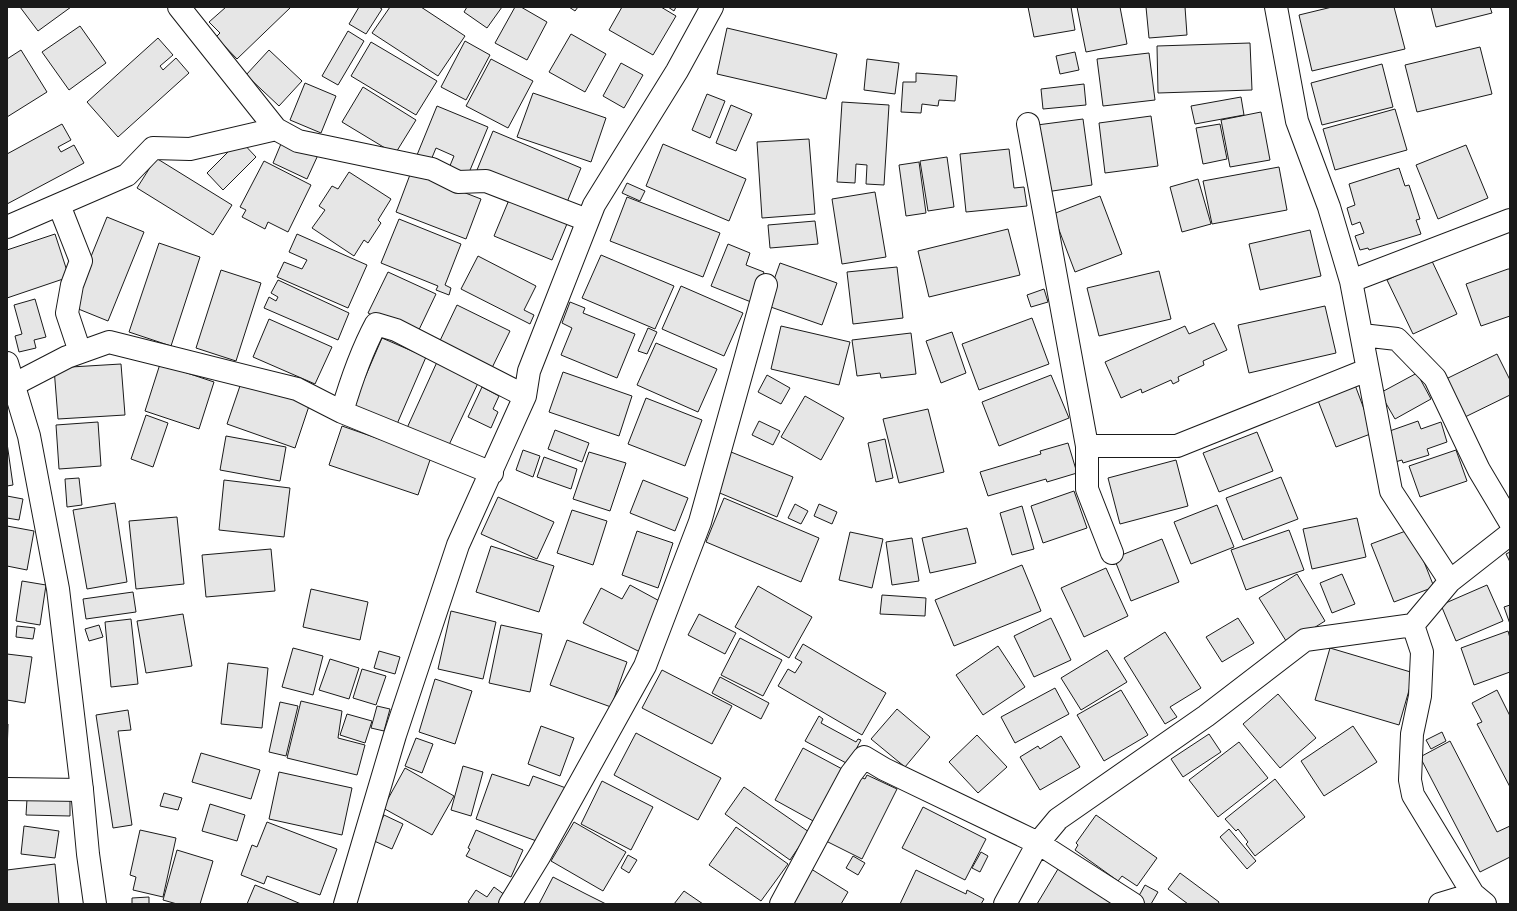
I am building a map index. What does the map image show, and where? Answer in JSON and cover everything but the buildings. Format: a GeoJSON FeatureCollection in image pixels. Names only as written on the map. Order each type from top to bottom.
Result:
{"type":"FeatureCollection","features":[{"type":"Feature","properties":{"kind":"street"},"geometry":{"type":"LineString","coordinates":[[179,7],[276,129],[298,141],[432,169],[458,182],[486,180],[588,220]]}},
{"type":"Feature","properties":{"kind":"street"},"geometry":{"type":"LineString","coordinates":[[345,904],[395,735],[458,545],[525,396],[529,371],[594,205],[677,71],[712,7]]}},
{"type":"Feature","properties":{"kind":"street"},"geometry":{"type":"LineString","coordinates":[[1276,7],[1297,121],[1329,207],[1351,282],[1391,491],[1450,581]]}},
{"type":"Feature","properties":{"kind":"street"},"geometry":{"type":"LineString","coordinates":[[1028,124],[1087,446],[1087,490],[1112,553]]}},
{"type":"Feature","properties":{"kind":"street"},"geometry":{"type":"LineString","coordinates":[[7,227],[127,175],[153,148],[190,149],[276,129]]}},
{"type":"Feature","properties":{"kind":"street"},"geometry":{"type":"LineString","coordinates":[[59,205],[81,261],[72,285],[67,312],[80,352]]}},
{"type":"Feature","properties":{"kind":"street"},"geometry":{"type":"LineString","coordinates":[[1351,282],[1510,220]]}},
{"type":"Feature","properties":{"kind":"street"},"geometry":{"type":"LineString","coordinates":[[510,904],[540,855],[645,666],[700,522],[766,285]]}},
{"type":"Feature","properties":{"kind":"street"},"geometry":{"type":"LineString","coordinates":[[342,412],[366,342],[376,324],[396,330],[525,396]]}},
{"type":"Feature","properties":{"kind":"street"},"geometry":{"type":"LineString","coordinates":[[1362,335],[1396,340],[1435,378],[1479,470],[1510,522]]}},
{"type":"Feature","properties":{"kind":"street"},"geometry":{"type":"LineString","coordinates":[[13,385],[80,352],[109,342],[297,389],[342,412],[492,472]]}},
{"type":"Feature","properties":{"kind":"street"},"geometry":{"type":"LineString","coordinates":[[7,363],[29,436],[58,589],[94,904]]}},
{"type":"Feature","properties":{"kind":"street"},"geometry":{"type":"LineString","coordinates":[[1087,446],[1177,446],[1367,370]]}},
{"type":"Feature","properties":{"kind":"street"},"geometry":{"type":"LineString","coordinates":[[1005,904],[1038,843],[1058,819],[1206,716],[1305,640],[1413,625],[1450,581],[1510,534]]}},
{"type":"Feature","properties":{"kind":"street"},"geometry":{"type":"LineString","coordinates":[[1413,625],[1422,652],[1420,696],[1412,734],[1410,780],[1413,795],[1479,899],[1440,904]]}},
{"type":"Feature","properties":{"kind":"street"},"geometry":{"type":"LineString","coordinates":[[781,904],[851,774],[864,757],[884,769],[1038,843],[1133,904]]}},
{"type":"Feature","properties":{"kind":"street"},"geometry":{"type":"LineString","coordinates":[[7,789],[82,790]]}}]}
